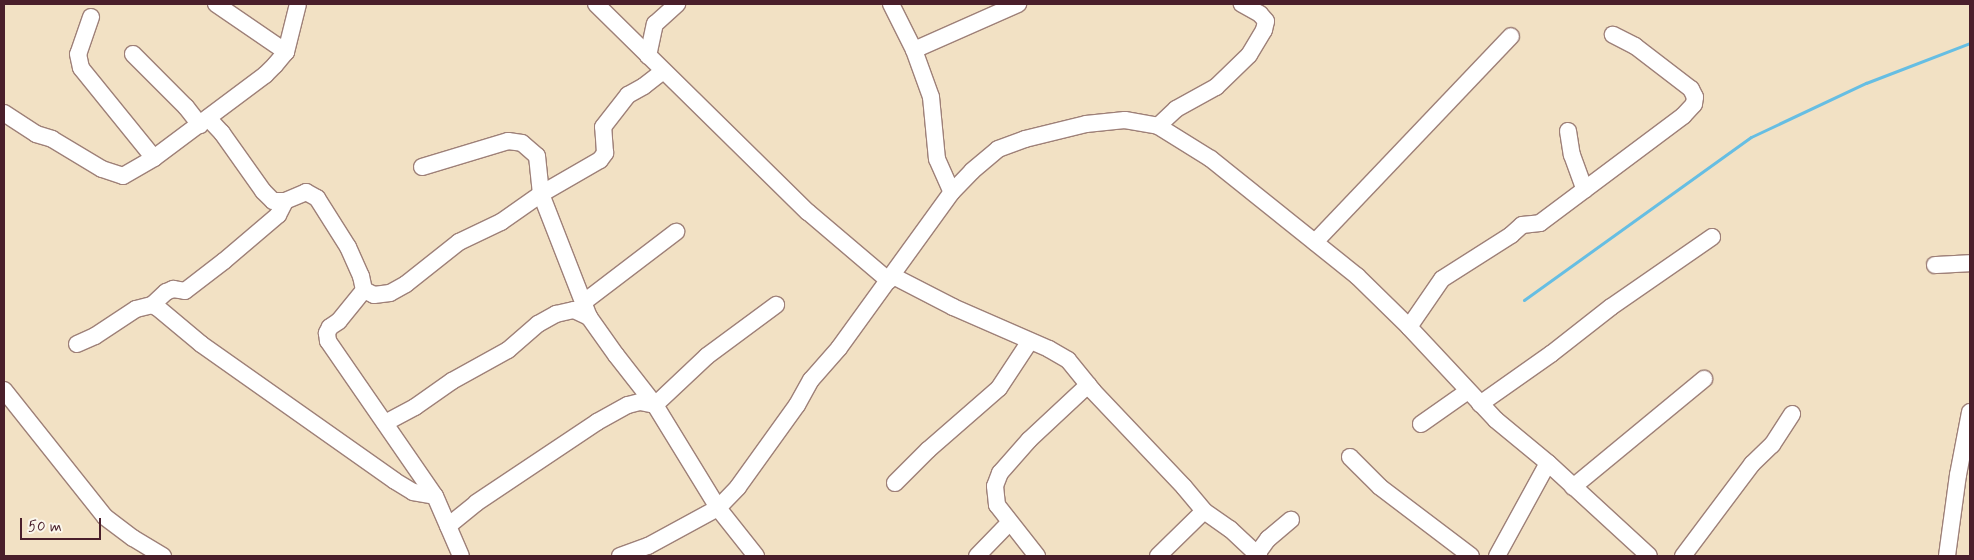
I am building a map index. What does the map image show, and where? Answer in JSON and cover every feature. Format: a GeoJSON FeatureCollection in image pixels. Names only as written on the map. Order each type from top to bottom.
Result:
{"type":"FeatureCollection","features":[{"type":"Feature","properties":{"kind":"street"},"geometry":{"type":"LineString","coordinates":[[216,4],[286,52]]}},
{"type":"Feature","properties":{"kind":"street"},"geometry":{"type":"LineString","coordinates":[[4,112],[36,134],[52,139],[102,169],[123,176],[154,158],[265,76],[286,52],[298,4]]}},
{"type":"Feature","properties":{"kind":"street"},"geometry":{"type":"LineString","coordinates":[[596,4],[808,212],[891,279],[1049,349],[1068,360],[1088,385],[1204,511],[1230,529],[1258,555],[1268,539],[1291,520]]}},
{"type":"Feature","properties":{"kind":"street"},"geometry":{"type":"LineString","coordinates":[[648,56],[655,24],[677,4]]}},
{"type":"Feature","properties":{"kind":"street"},"geometry":{"type":"LineString","coordinates":[[891,4],[914,50],[932,97],[937,159],[952,192]]}},
{"type":"Feature","properties":{"kind":"street"},"geometry":{"type":"LineString","coordinates":[[914,50],[1018,4]]}},
{"type":"Feature","properties":{"kind":"street"},"geometry":{"type":"LineString","coordinates":[[1158,126],[1176,109],[1216,86],[1249,55],[1264,30],[1266,21],[1260,14],[1242,4]]}},
{"type":"Feature","properties":{"kind":"street"},"geometry":{"type":"LineString","coordinates":[[91,17],[78,54],[81,68],[154,158]]}},
{"type":"Feature","properties":{"kind":"street"},"geometry":{"type":"LineString","coordinates":[[1315,242],[1511,36]]}},
{"type":"Feature","properties":{"kind":"street"},"geometry":{"type":"LineString","coordinates":[[1409,327],[1442,278],[1510,235],[1522,225],[1540,223],[1683,116],[1694,104],[1695,97],[1691,89],[1635,46],[1613,36]]}},
{"type":"Feature","properties":{"kind":"street"},"geometry":{"type":"LineString","coordinates":[[133,54],[186,107],[222,134],[263,191],[273,201],[285,201],[306,192],[317,198],[348,247],[361,276],[364,290]]}},
{"type":"Feature","properties":{"kind":"street"},"geometry":{"type":"LineString","coordinates":[[364,290],[374,295],[390,293],[406,284],[459,242],[501,222],[541,194],[600,160],[605,153],[603,128],[628,95],[644,86],[663,71]]}},
{"type":"Feature","properties":{"kind":"street"},"geometry":{"type":"LineString","coordinates":[[620,556],[648,546],[718,508],[761,456],[811,380],[839,348],[891,279],[952,192],[972,171],[998,149],[1025,139],[1086,124],[1125,120],[1158,126],[1211,159],[1357,276],[1409,327],[1496,420],[1548,463],[1649,556]]}},
{"type":"Feature","properties":{"kind":"street"},"geometry":{"type":"LineString","coordinates":[[1568,131],[1572,155],[1585,190]]}},
{"type":"Feature","properties":{"kind":"street"},"geometry":{"type":"LineString","coordinates":[[422,167],[508,141],[522,143],[537,156],[541,194],[587,309],[616,356],[655,405],[718,508],[756,556]]}},
{"type":"Feature","properties":{"kind":"street"},"geometry":{"type":"LineString","coordinates":[[77,344],[95,336],[136,309],[152,305],[161,294],[173,289],[185,291],[278,216],[285,201]]}},
{"type":"Feature","properties":{"kind":"street"},"geometry":{"type":"LineString","coordinates":[[385,423],[415,407],[452,381],[508,350],[538,324],[556,314],[587,309],[676,232]]}},
{"type":"Feature","properties":{"kind":"street"},"geometry":{"type":"LineString","coordinates":[[1480,404],[1551,354],[1611,307],[1712,237]]}},
{"type":"Feature","properties":{"kind":"street"},"geometry":{"type":"LineString","coordinates":[[1934,265],[1970,263]]}},
{"type":"Feature","properties":{"kind":"street"},"geometry":{"type":"LineString","coordinates":[[364,290],[339,321],[330,327],[327,333],[328,341],[435,496],[461,556]]}},
{"type":"Feature","properties":{"kind":"street"},"geometry":{"type":"LineString","coordinates":[[152,305],[167,314],[201,344],[396,481],[413,492],[435,496]]}},
{"type":"Feature","properties":{"kind":"street"},"geometry":{"type":"LineString","coordinates":[[655,405],[707,356],[776,305]]}},
{"type":"Feature","properties":{"kind":"street"},"geometry":{"type":"LineString","coordinates":[[895,483],[928,450],[999,388],[1030,341]]}},
{"type":"Feature","properties":{"kind":"street"},"geometry":{"type":"LineString","coordinates":[[1573,487],[1704,379]]}},
{"type":"Feature","properties":{"kind":"street"},"geometry":{"type":"LineString","coordinates":[[1037,556],[1009,523],[997,505],[995,486],[1000,473],[1029,440],[1088,385]]}},
{"type":"Feature","properties":{"kind":"street"},"geometry":{"type":"LineString","coordinates":[[4,390],[106,517],[133,538],[163,556]]}},
{"type":"Feature","properties":{"kind":"street"},"geometry":{"type":"LineString","coordinates":[[1421,424],[1468,391]]}},
{"type":"Feature","properties":{"kind":"street"},"geometry":{"type":"LineString","coordinates":[[448,526],[476,504],[597,422],[628,405],[640,402],[655,405]]}},
{"type":"Feature","properties":{"kind":"street"},"geometry":{"type":"LineString","coordinates":[[1947,556],[1958,475],[1970,412]]}},
{"type":"Feature","properties":{"kind":"street"},"geometry":{"type":"LineString","coordinates":[[1682,556],[1752,464],[1772,445],[1792,414]]}},
{"type":"Feature","properties":{"kind":"street"},"geometry":{"type":"LineString","coordinates":[[1350,458],[1380,487],[1471,556]]}},
{"type":"Feature","properties":{"kind":"street"},"geometry":{"type":"LineString","coordinates":[[1497,556],[1548,463]]}},
{"type":"Feature","properties":{"kind":"street"},"geometry":{"type":"LineString","coordinates":[[1158,556],[1204,511]]}},
{"type":"Feature","properties":{"kind":"street"},"geometry":{"type":"LineString","coordinates":[[977,556],[1009,523]]}},
{"type":"Feature","properties":{"kind":"waterway"},"geometry":{"type":"LineString","coordinates":[[1524,300],[1751,137],[1866,83],[1970,43]]}}]}
